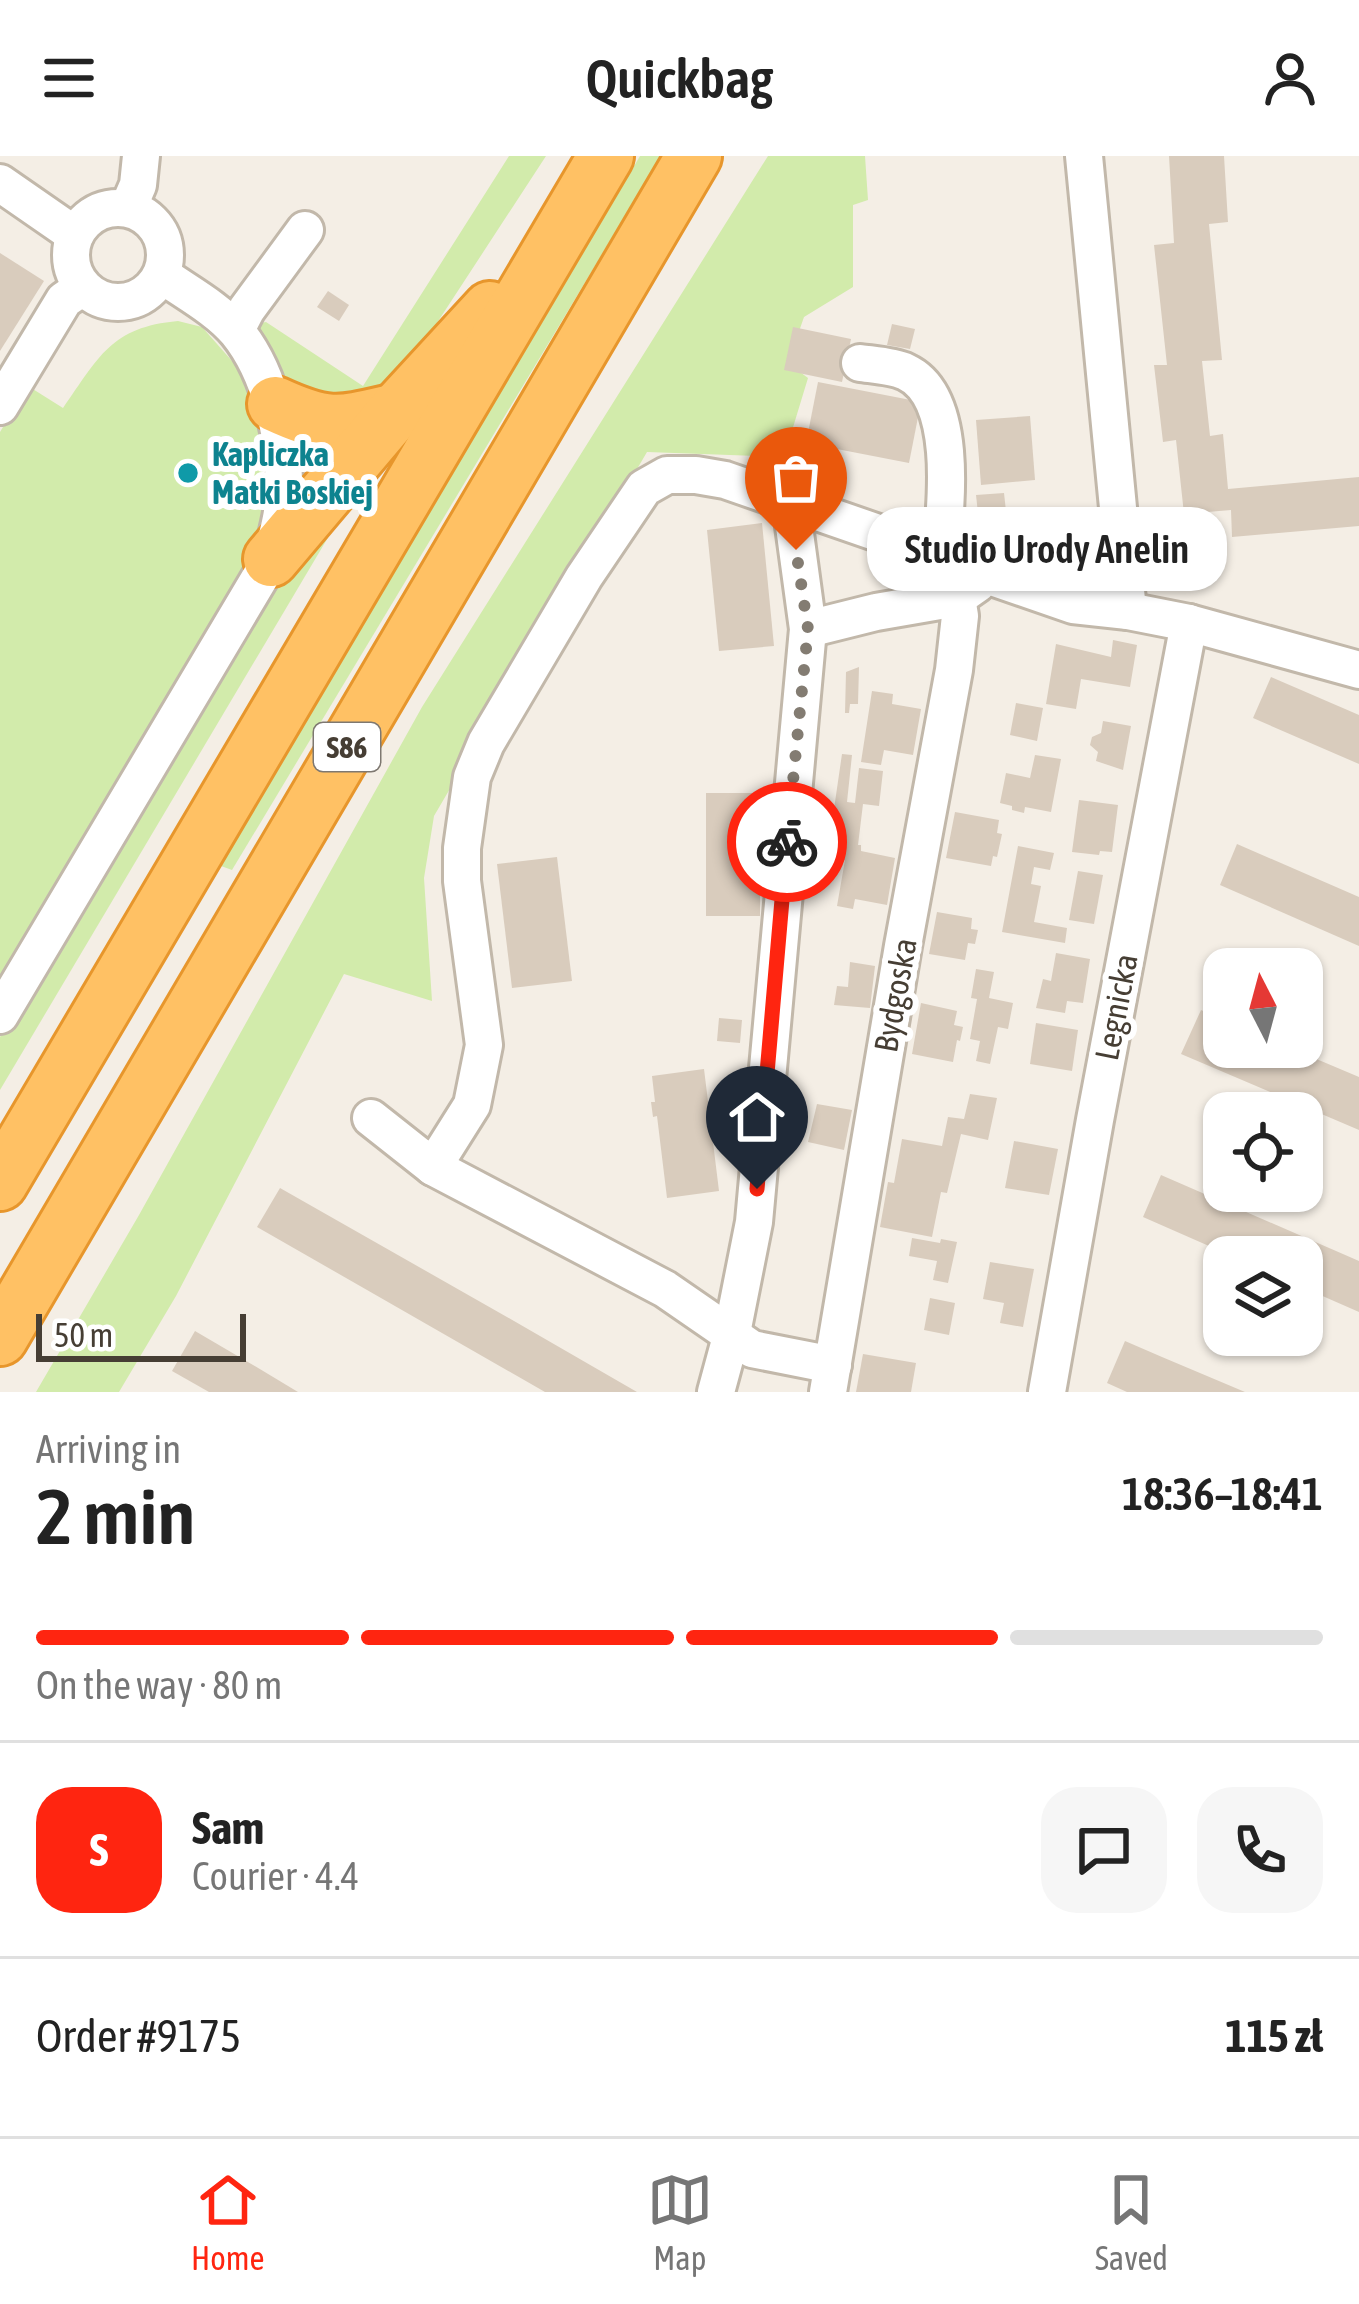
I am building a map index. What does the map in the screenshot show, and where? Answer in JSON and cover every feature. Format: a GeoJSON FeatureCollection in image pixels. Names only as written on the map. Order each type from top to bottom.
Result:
{"type":"FeatureCollection","features":[{"type":"Feature","properties":{"kind":"highway","name":"S86"},"geometry":{"type":"LineString","coordinates":[[0,1183],[606,156]]}},
{"type":"Feature","properties":{"kind":"highway","name":"S86"},"geometry":{"type":"LineString","coordinates":[[0,1338],[694,156]]}},
{"type":"Feature","properties":{"kind":"highway"},"geometry":{"type":"LineString","coordinates":[[272,559],[396,411],[560,232]]}},
{"type":"Feature","properties":{"kind":"highway"},"geometry":{"type":"LineString","coordinates":[[275,404],[319,422],[348,422],[396,411]]}},
{"type":"Feature","properties":{"kind":"street"},"geometry":{"type":"LineString","coordinates":[[128,208],[138,185],[141,156]]}},
{"type":"Feature","properties":{"kind":"street"},"geometry":{"type":"LineString","coordinates":[[1084,156],[1128,611]]}},
{"type":"Feature","properties":{"kind":"street"},"geometry":{"type":"LineString","coordinates":[[0,184],[75,235]]}},
{"type":"Feature","properties":{"kind":"street"},"geometry":{"type":"LineString","coordinates":[[128,208],[149,218],[159,230],[166,260],[153,287],[140,297],[110,302],[83,287],[75,276],[70,249],[82,223],[93,214],[128,208]]}},
{"type":"Feature","properties":{"kind":"street"},"geometry":{"type":"LineString","coordinates":[[236,331],[305,230]]}},
{"type":"Feature","properties":{"kind":"street"},"geometry":{"type":"LineString","coordinates":[[0,1015],[272,559],[283,509],[275,404],[236,331],[161,275]]}},
{"type":"Feature","properties":{"kind":"street"},"geometry":{"type":"LineString","coordinates":[[0,406],[64,300],[83,287]]}},
{"type":"Feature","properties":{"kind":"street"},"geometry":{"type":"LineString","coordinates":[[860,363],[904,371],[934,399],[941,422],[946,497],[941,555]]}},
{"type":"Feature","properties":{"kind":"street"},"geometry":{"type":"LineString","coordinates":[[433,1167],[472,1106],[484,1045],[461,880],[472,777],[486,743],[584,577],[644,488],[667,475],[725,480],[1073,605],[1190,623],[1359,670]]}},
{"type":"Feature","properties":{"kind":"street"},"geometry":{"type":"LineString","coordinates":[[716,1392],[732,1333],[756,1200],[808,629],[791,504]]}},
{"type":"Feature","properties":{"kind":"street"},"geometry":{"type":"LineString","coordinates":[[808,629],[957,598],[988,576]]}},
{"type":"Feature","properties":{"kind":"street","name":"Bydgoska"},"geometry":{"type":"LineString","coordinates":[[831,1378],[954,670],[960,616],[957,598]]}},
{"type":"Feature","properties":{"kind":"street","name":"Legnicka"},"geometry":{"type":"LineString","coordinates":[[1047,1392],[1190,623]]}},
{"type":"Feature","properties":{"kind":"street"},"geometry":{"type":"LineString","coordinates":[[370,1118],[433,1167],[665,1289],[752,1348],[831,1378]]}},
{"type":"Feature","properties":{"kind":"green space"},"geometry":{"type":"Polygon","coordinates":[[[509,156],[546,156],[391,387],[349,408],[284,381],[256,324],[266,322],[363,386],[509,156]]]}},
{"type":"Feature","properties":{"kind":"green space"},"geometry":{"type":"Polygon","coordinates":[[[640,156],[661,156],[232,870],[221,866],[640,156]]]}},
{"type":"Feature","properties":{"kind":"green space"},"geometry":{"type":"Polygon","coordinates":[[[768,156],[865,156],[868,200],[853,205],[853,287],[804,317],[788,363],[808,378],[784,457],[647,452],[434,816],[424,878],[432,1001],[344,974],[176,1296],[119,1392],[36,1392],[422,707],[768,156]]]}},
{"type":"Feature","properties":{"kind":"green space"},"geometry":{"type":"Polygon","coordinates":[[[178,321],[202,327],[240,370],[267,448],[274,495],[263,548],[0,988],[0,432],[28,386],[63,408],[98,360],[122,338],[155,324],[178,321]]]}},
{"type":"Feature","properties":{"kind":"green space"},"geometry":{"type":"Polygon","coordinates":[[[377,455],[0,1090],[0,1037],[279,573],[377,455]]]}},
{"type":"Feature","properties":{"kind":"building"},"geometry":{"type":"Polygon","coordinates":[[[1169,156],[1224,156],[1228,222],[1209,224],[1222,360],[1202,361],[1210,436],[1223,434],[1228,489],[1359,477],[1359,526],[1232,537],[1231,510],[1184,514],[1176,440],[1163,442],[1154,365],[1167,365],[1154,245],[1174,243],[1169,156]]]}},
{"type":"Feature","properties":{"kind":"building"},"geometry":{"type":"Polygon","coordinates":[[[0,253],[44,281],[0,351],[0,253]]]}},
{"type":"Feature","properties":{"kind":"building"},"geometry":{"type":"Polygon","coordinates":[[[328,291],[349,305],[339,321],[317,307],[328,291]]]}},
{"type":"Feature","properties":{"kind":"building"},"geometry":{"type":"Polygon","coordinates":[[[892,324],[915,329],[910,349],[887,345],[892,324]]]}},
{"type":"Feature","properties":{"kind":"building"},"geometry":{"type":"Polygon","coordinates":[[[793,327],[851,339],[842,382],[784,370],[793,327]]]}},
{"type":"Feature","properties":{"kind":"building"},"geometry":{"type":"Polygon","coordinates":[[[818,382],[921,402],[909,463],[806,443],[818,382]]]}},
{"type":"Feature","properties":{"kind":"building"},"geometry":{"type":"Polygon","coordinates":[[[1030,416],[1035,480],[981,485],[976,420],[1030,416]]]}},
{"type":"Feature","properties":{"kind":"building"},"geometry":{"type":"Polygon","coordinates":[[[1004,493],[1006,511],[978,513],[976,495],[1004,493]]]}},
{"type":"Feature","properties":{"kind":"building"},"geometry":{"type":"Polygon","coordinates":[[[762,523],[774,646],[719,651],[707,530],[762,523]]]}},
{"type":"Feature","properties":{"kind":"building"},"geometry":{"type":"Polygon","coordinates":[[[1113,640],[1137,645],[1130,687],[1081,679],[1076,709],[1046,704],[1056,644],[1111,657],[1113,640]]]}},
{"type":"Feature","properties":{"kind":"building"},"geometry":{"type":"Polygon","coordinates":[[[859,667],[858,704],[850,704],[845,713],[846,672],[859,667]]]}},
{"type":"Feature","properties":{"kind":"building"},"geometry":{"type":"Polygon","coordinates":[[[1271,677],[1359,715],[1359,764],[1253,718],[1271,677]]]}},
{"type":"Feature","properties":{"kind":"building"},"geometry":{"type":"Polygon","coordinates":[[[872,691],[893,694],[892,704],[921,709],[913,755],[884,750],[881,765],[861,762],[872,691]]]}},
{"type":"Feature","properties":{"kind":"building"},"geometry":{"type":"Polygon","coordinates":[[[1016,703],[1043,708],[1037,741],[1010,735],[1016,703]]]}},
{"type":"Feature","properties":{"kind":"building"},"geometry":{"type":"Polygon","coordinates":[[[1103,721],[1131,726],[1123,770],[1096,761],[1098,752],[1090,745],[1092,737],[1101,733],[1103,721]]]}},
{"type":"Feature","properties":{"kind":"building"},"geometry":{"type":"Polygon","coordinates":[[[842,754],[852,755],[847,802],[855,803],[859,768],[883,771],[879,806],[863,804],[858,845],[861,851],[895,858],[887,905],[855,899],[853,909],[837,906],[845,860],[827,857],[842,754]]]}},
{"type":"Feature","properties":{"kind":"building"},"geometry":{"type":"Polygon","coordinates":[[[1035,755],[1061,759],[1051,812],[1025,807],[1024,813],[1012,810],[1000,803],[1006,773],[1030,778],[1035,755]]]}},
{"type":"Feature","properties":{"kind":"building"},"geometry":{"type":"Polygon","coordinates":[[[706,793],[760,793],[760,916],[706,916],[706,793]]]}},
{"type":"Feature","properties":{"kind":"building"},"geometry":{"type":"Polygon","coordinates":[[[1079,800],[1118,805],[1112,852],[1072,852],[1079,800]]]}},
{"type":"Feature","properties":{"kind":"building"},"geometry":{"type":"Polygon","coordinates":[[[955,812],[999,820],[997,833],[1002,834],[991,866],[946,858],[955,812]]]}},
{"type":"Feature","properties":{"kind":"building"},"geometry":{"type":"Polygon","coordinates":[[[1237,844],[1359,897],[1359,946],[1220,885],[1237,844]]]}},
{"type":"Feature","properties":{"kind":"building"},"geometry":{"type":"Polygon","coordinates":[[[1018,846],[1054,853],[1050,870],[1034,867],[1031,884],[1041,886],[1034,922],[1067,928],[1065,943],[1002,932],[1018,846]]]}},
{"type":"Feature","properties":{"kind":"building"},"geometry":{"type":"Polygon","coordinates":[[[557,857],[572,981],[512,988],[497,864],[557,857]]]}},
{"type":"Feature","properties":{"kind":"building"},"geometry":{"type":"Polygon","coordinates":[[[1078,871],[1103,875],[1094,924],[1069,920],[1078,871]]]}},
{"type":"Feature","properties":{"kind":"building"},"geometry":{"type":"Polygon","coordinates":[[[937,912],[972,918],[971,929],[978,930],[975,944],[968,943],[965,960],[929,954],[937,912]]]}},
{"type":"Feature","properties":{"kind":"building"},"geometry":{"type":"Polygon","coordinates":[[[1056,953],[1090,959],[1083,1003],[1067,1001],[1065,1013],[1036,1008],[1043,979],[1051,981],[1056,953]]]}},
{"type":"Feature","properties":{"kind":"building"},"geometry":{"type":"Polygon","coordinates":[[[850,962],[875,966],[870,1008],[834,1005],[837,986],[848,987],[850,962]]]}},
{"type":"Feature","properties":{"kind":"building"},"geometry":{"type":"Polygon","coordinates":[[[976,969],[994,972],[989,998],[1013,1003],[1008,1029],[998,1027],[990,1064],[976,1061],[980,1041],[970,1039],[976,969]]]}},
{"type":"Feature","properties":{"kind":"building"},"geometry":{"type":"Polygon","coordinates":[[[921,1003],[957,1011],[954,1025],[963,1027],[953,1062],[912,1054],[921,1003]]]}},
{"type":"Feature","properties":{"kind":"building"},"geometry":{"type":"Polygon","coordinates":[[[1201,1010],[1203,1011],[1203,1063],[1181,1054],[1201,1010]]]}},
{"type":"Feature","properties":{"kind":"building"},"geometry":{"type":"Polygon","coordinates":[[[719,1018],[742,1020],[740,1043],[717,1041],[719,1018]]]}},
{"type":"Feature","properties":{"kind":"building"},"geometry":{"type":"Polygon","coordinates":[[[1036,1023],[1078,1030],[1072,1071],[1030,1064],[1036,1023]]]}},
{"type":"Feature","properties":{"kind":"building"},"geometry":{"type":"Polygon","coordinates":[[[1323,1062],[1359,1077],[1359,1130],[1323,1115],[1323,1092],[1270,1092],[1214,1068],[1323,1068],[1323,1062]]]}},
{"type":"Feature","properties":{"kind":"building"},"geometry":{"type":"Polygon","coordinates":[[[704,1069],[719,1191],[667,1198],[657,1116],[653,1117],[651,1102],[655,1102],[652,1076],[704,1069]]]}},
{"type":"Feature","properties":{"kind":"building"},"geometry":{"type":"Polygon","coordinates":[[[970,1094],[997,1098],[988,1140],[961,1134],[932,1237],[880,1227],[902,1139],[942,1146],[948,1117],[964,1119],[970,1094]]]}},
{"type":"Feature","properties":{"kind":"building"},"geometry":{"type":"Polygon","coordinates":[[[817,1104],[852,1110],[844,1150],[808,1142],[817,1104]]]}},
{"type":"Feature","properties":{"kind":"building"},"geometry":{"type":"Polygon","coordinates":[[[1014,1141],[1058,1149],[1049,1195],[1005,1188],[1014,1141]]]}},
{"type":"Feature","properties":{"kind":"building"},"geometry":{"type":"Polygon","coordinates":[[[1161,1175],[1203,1193],[1203,1212],[1246,1212],[1301,1236],[1203,1236],[1203,1243],[1143,1217],[1161,1175]]]}},
{"type":"Feature","properties":{"kind":"building"},"geometry":{"type":"Polygon","coordinates":[[[280,1188],[637,1392],[545,1392],[257,1227],[280,1188]]]}},
{"type":"Feature","properties":{"kind":"building"},"geometry":{"type":"Polygon","coordinates":[[[912,1238],[957,1242],[948,1283],[933,1280],[937,1261],[909,1256],[912,1238]]]}},
{"type":"Feature","properties":{"kind":"building"},"geometry":{"type":"Polygon","coordinates":[[[1323,1245],[1359,1261],[1359,1312],[1323,1296],[1323,1245]]]}},
{"type":"Feature","properties":{"kind":"building"},"geometry":{"type":"Polygon","coordinates":[[[990,1262],[1034,1269],[1023,1327],[1000,1323],[1004,1303],[983,1299],[990,1262]]]}},
{"type":"Feature","properties":{"kind":"building"},"geometry":{"type":"Polygon","coordinates":[[[930,1298],[955,1303],[949,1335],[924,1330],[930,1298]]]}},
{"type":"Feature","properties":{"kind":"building"},"geometry":{"type":"Polygon","coordinates":[[[195,1331],[298,1392],[209,1392],[172,1371],[195,1331]]]}},
{"type":"Feature","properties":{"kind":"building"},"geometry":{"type":"Polygon","coordinates":[[[1125,1341],[1245,1392],[1127,1392],[1107,1383],[1125,1341]]]}},
{"type":"Feature","properties":{"kind":"building"},"geometry":{"type":"Polygon","coordinates":[[[863,1354],[916,1363],[911,1392],[856,1392],[863,1354]]]}},
{"type":"Feature","properties":{"kind":"way so far"},"geometry":{"type":"LineString","coordinates":[[787,842],[808,629],[796,550]]}},
{"type":"Feature","properties":{"kind":"place","name":"Kapliczka Matki Boskiej"},"geometry":{"type":"Point","coordinates":[188,473]}},
{"type":"Feature","properties":{"kind":"place","name":"Studio Urody Anelin"},"geometry":{"type":"Point","coordinates":[796,550]}},
{"type":"Feature","properties":{"kind":"route"},"geometry":{"type":"LineString","coordinates":[[757,1189],[787,842]]}}]}
